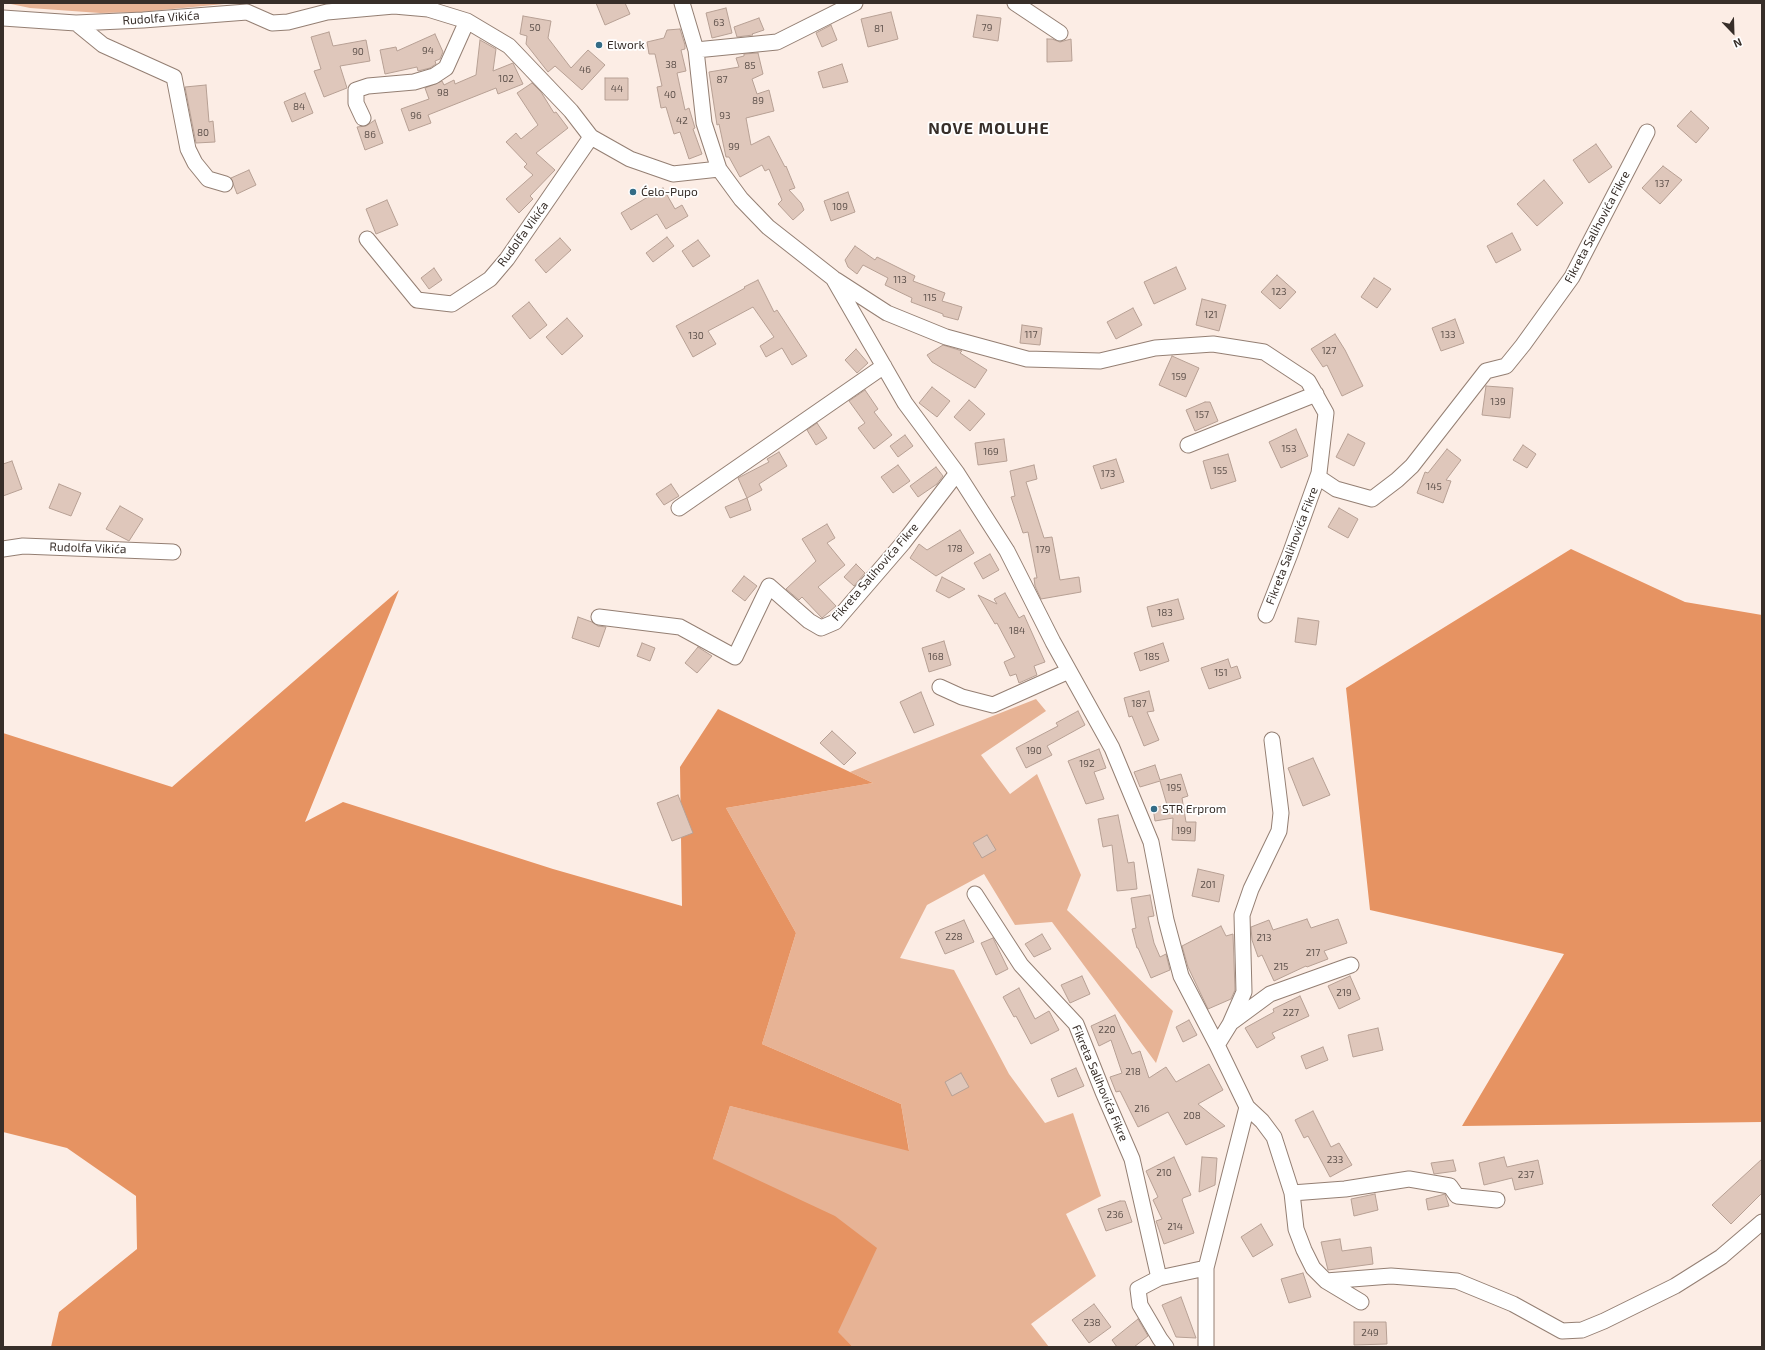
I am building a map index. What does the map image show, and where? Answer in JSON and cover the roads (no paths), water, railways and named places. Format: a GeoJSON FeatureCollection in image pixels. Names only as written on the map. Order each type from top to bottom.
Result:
{"type":"FeatureCollection","features":[{"type":"Feature","properties":{"kind":"street","name":"Fikreta Salihovića Fikre"},"geometry":{"type":"LineString","coordinates":[[682,3],[696,50],[704,123],[719,169],[741,199],[768,227],[834,278],[887,313],[946,338],[1027,359],[1100,362],[1155,348],[1213,344],[1264,352],[1308,381],[1326,413],[1318,477],[1266,615]]}},
{"type":"Feature","properties":{"kind":"street"},"geometry":{"type":"LineString","coordinates":[[696,50],[777,42],[855,3]]}},
{"type":"Feature","properties":{"kind":"street"},"geometry":{"type":"LineString","coordinates":[[1015,3],[1060,33]]}},
{"type":"Feature","properties":{"kind":"street","name":"Rudolfa Vikića"},"geometry":{"type":"LineString","coordinates":[[3,18],[76,23],[143,20],[246,8],[272,23],[288,22],[328,12],[394,6],[428,9],[467,21],[510,46],[571,111],[591,136],[630,159],[673,174],[719,169]]}},
{"type":"Feature","properties":{"kind":"street"},"geometry":{"type":"LineString","coordinates":[[363,118],[356,103],[356,90],[368,86],[414,82],[434,76],[446,68],[467,21]]}},
{"type":"Feature","properties":{"kind":"street"},"geometry":{"type":"LineString","coordinates":[[76,23],[103,45],[174,77],[188,149],[195,163],[208,179],[225,184]]}},
{"type":"Feature","properties":{"kind":"street","name":"Fikreta Salihovića Fikre"},"geometry":{"type":"LineString","coordinates":[[1318,477],[1336,489],[1372,499],[1397,480],[1412,466],[1486,371],[1506,366],[1524,345],[1572,277],[1646,132]]}},
{"type":"Feature","properties":{"kind":"street","name":"Rudolfa Vikića"},"geometry":{"type":"LineString","coordinates":[[367,239],[417,300],[452,304],[490,279],[507,259],[591,136]]}},
{"type":"Feature","properties":{"kind":"street","name":"Fikreta Salihovića Fikre"},"geometry":{"type":"LineString","coordinates":[[834,278],[905,403],[957,473],[1008,551],[1053,642],[1112,748],[1151,842],[1166,920],[1181,976],[1247,1107],[1262,1121],[1274,1137],[1292,1193],[1296,1229],[1304,1250],[1313,1268],[1326,1281],[1361,1302]]}},
{"type":"Feature","properties":{"kind":"street"},"geometry":{"type":"LineString","coordinates":[[679,508],[884,366]]}},
{"type":"Feature","properties":{"kind":"street"},"geometry":{"type":"LineString","coordinates":[[1188,444],[1316,394]]}},
{"type":"Feature","properties":{"kind":"street","name":"Fikreta Salihovića Fikre"},"geometry":{"type":"LineString","coordinates":[[599,617],[680,627],[735,657],[769,586],[809,621],[821,628],[835,622],[903,543],[957,473]]}},
{"type":"Feature","properties":{"kind":"street","name":"Rudolfa Vikića"},"geometry":{"type":"LineString","coordinates":[[3,549],[23,546],[173,552]]}},
{"type":"Feature","properties":{"kind":"street"},"geometry":{"type":"LineString","coordinates":[[940,687],[962,697],[993,705],[1069,671]]}},
{"type":"Feature","properties":{"kind":"street"},"geometry":{"type":"LineString","coordinates":[[1217,1045],[1230,1024],[1244,992],[1242,915],[1251,889],[1279,831],[1281,813],[1272,740]]}},
{"type":"Feature","properties":{"kind":"street","name":"Fikreta Salihovića Fikre"},"geometry":{"type":"LineString","coordinates":[[975,894],[1021,965],[1076,1024],[1103,1092],[1132,1158],[1160,1278]]}},
{"type":"Feature","properties":{"kind":"street"},"geometry":{"type":"LineString","coordinates":[[1230,1024],[1270,994],[1351,965]]}},
{"type":"Feature","properties":{"kind":"street"},"geometry":{"type":"LineString","coordinates":[[1206,1347],[1206,1268],[1247,1107]]}},
{"type":"Feature","properties":{"kind":"street"},"geometry":{"type":"LineString","coordinates":[[1292,1193],[1345,1189],[1409,1179],[1450,1186],[1457,1196],[1497,1200]]}},
{"type":"Feature","properties":{"kind":"street"},"geometry":{"type":"LineString","coordinates":[[1326,1281],[1391,1276],[1457,1281],[1513,1304],[1562,1331],[1582,1330],[1604,1321],[1675,1286],[1721,1257],[1762,1222]]}},
{"type":"Feature","properties":{"kind":"street"},"geometry":{"type":"LineString","coordinates":[[1166,1347],[1140,1305],[1138,1289],[1160,1278],[1206,1268]]}},
{"type":"Feature","properties":{"kind":"place","name":"Elwork"},"geometry":{"type":"Point","coordinates":[599,45]}},
{"type":"Feature","properties":{"kind":"place","name":"Ćelo-Pupo"},"geometry":{"type":"Point","coordinates":[633,192]}},
{"type":"Feature","properties":{"kind":"place","name":"STR Erprom"},"geometry":{"type":"Point","coordinates":[1154,809]}},
{"type":"Feature","properties":{"kind":"district","name":"NOVE MOLUHE"},"geometry":{"type":"Point","coordinates":[989,129]}}]}
